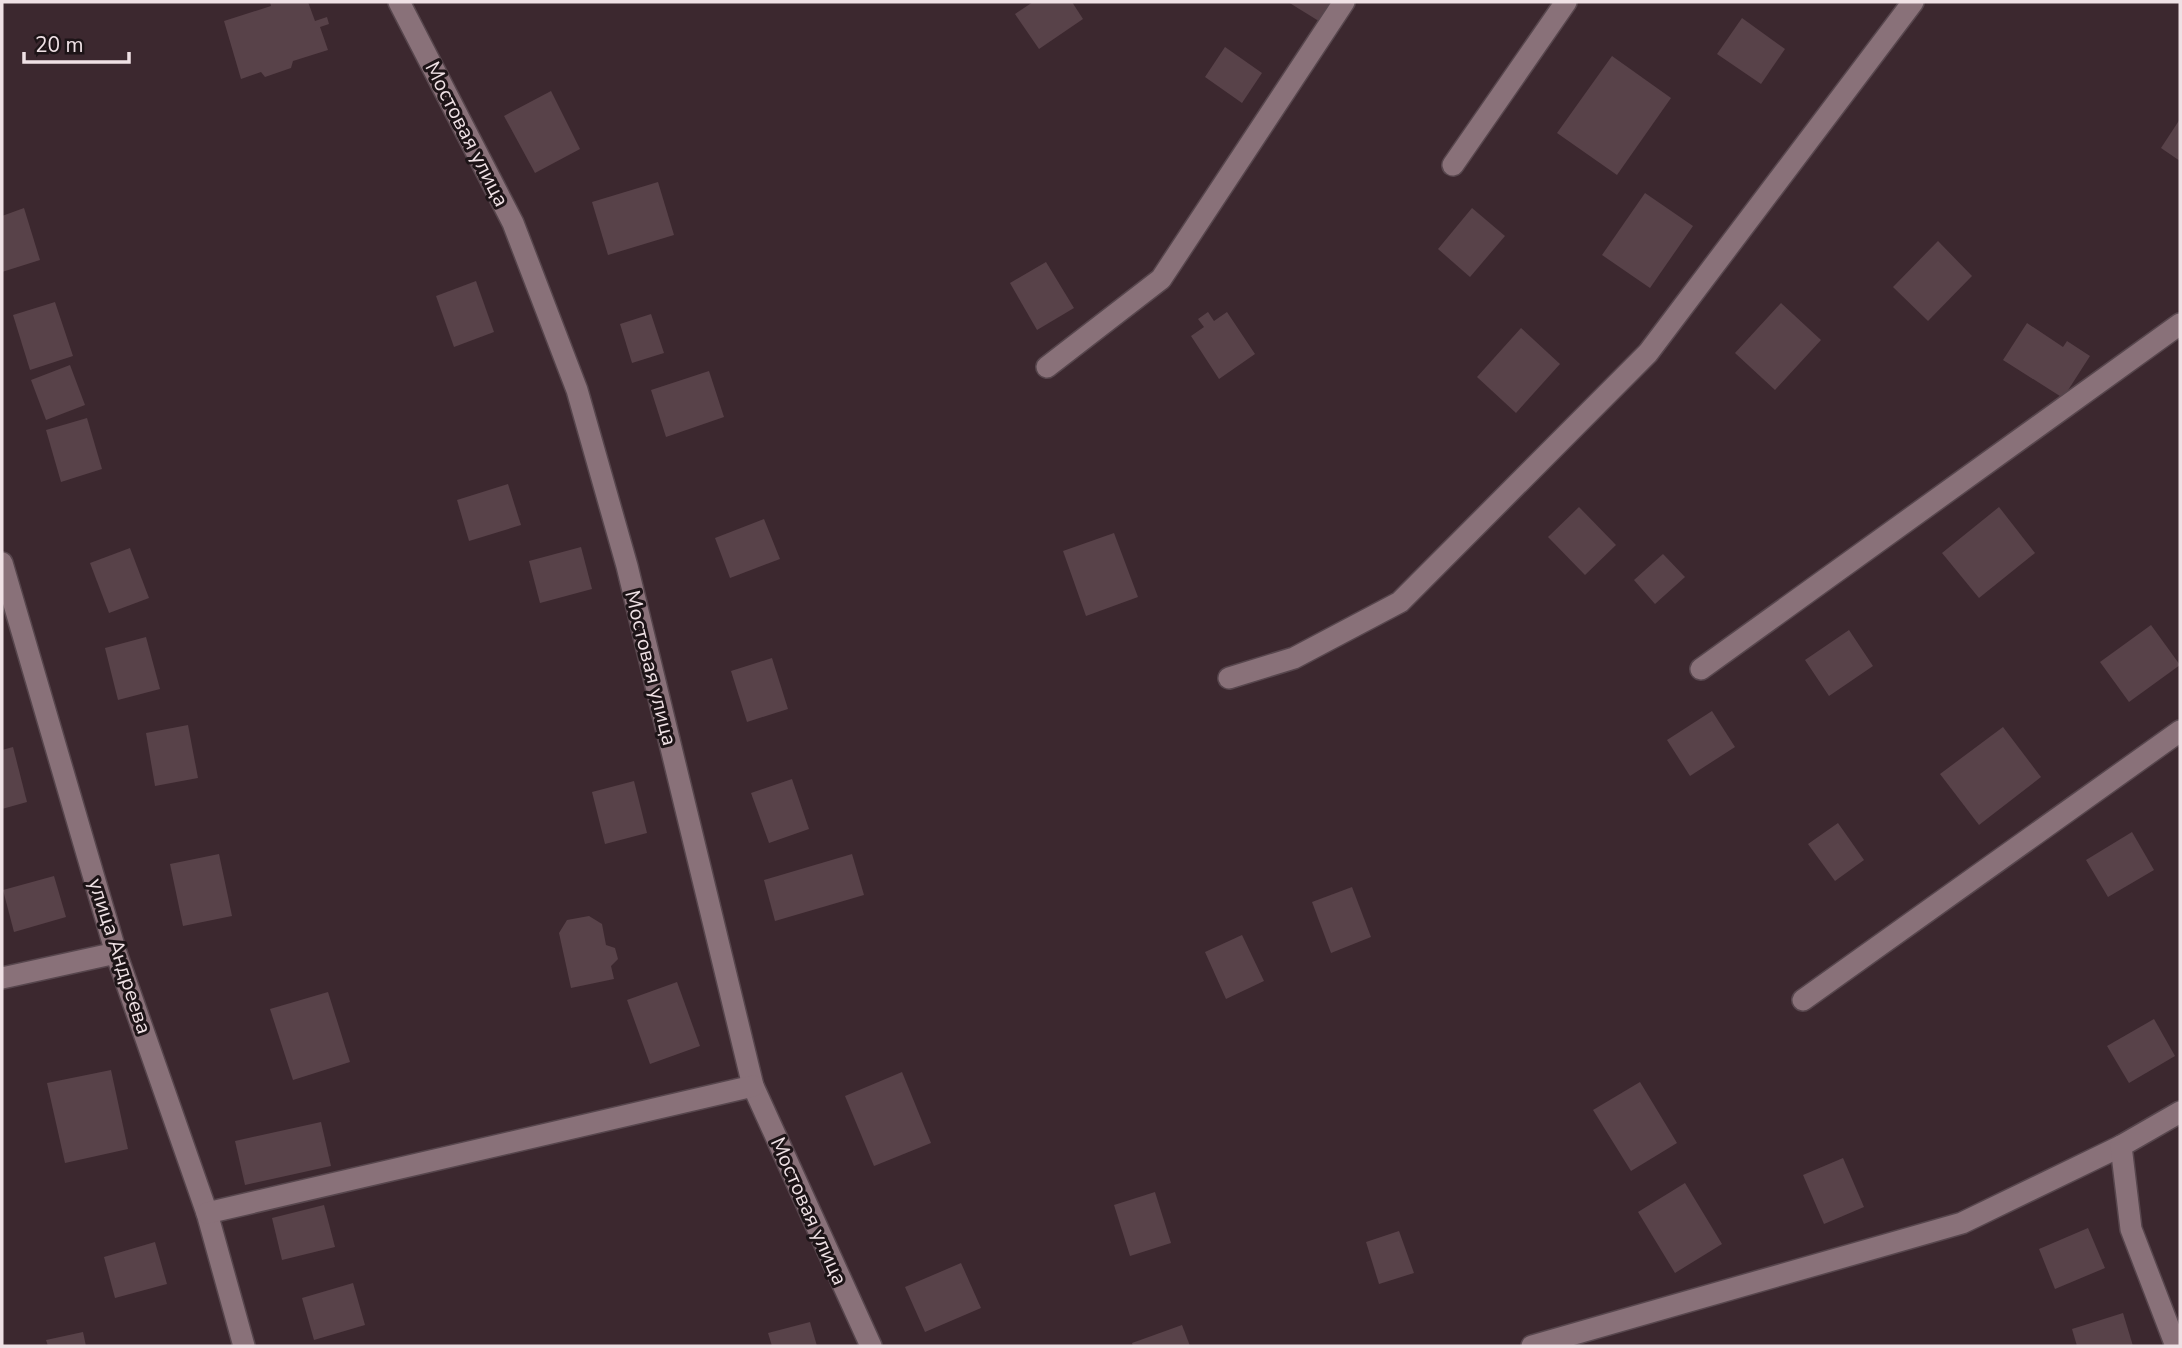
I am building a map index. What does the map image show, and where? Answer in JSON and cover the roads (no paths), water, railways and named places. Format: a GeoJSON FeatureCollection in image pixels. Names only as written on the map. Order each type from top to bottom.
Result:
{"type":"FeatureCollection","features":[{"type":"Feature","properties":{"kind":"street","name":"Мостовая улица"},"geometry":{"type":"LineString","coordinates":[[399,2],[513,223],[577,390],[627,566],[753,1086],[870,1346]]}},
{"type":"Feature","properties":{"kind":"street"},"geometry":{"type":"LineString","coordinates":[[1047,367],[1161,279],[1344,2]]}},
{"type":"Feature","properties":{"kind":"street"},"geometry":{"type":"LineString","coordinates":[[1452,165],[1566,2]]}},
{"type":"Feature","properties":{"kind":"street"},"geometry":{"type":"LineString","coordinates":[[1229,678],[1294,658],[1400,602],[1648,353],[1913,2]]}},
{"type":"Feature","properties":{"kind":"street"},"geometry":{"type":"LineString","coordinates":[[1701,669],[2180,324]]}},
{"type":"Feature","properties":{"kind":"street","name":"улица Андреева"},"geometry":{"type":"LineString","coordinates":[[2,563],[116,953],[207,1213],[244,1346]]}},
{"type":"Feature","properties":{"kind":"street"},"geometry":{"type":"LineString","coordinates":[[1803,1000],[2180,731]]}},
{"type":"Feature","properties":{"kind":"street"},"geometry":{"type":"LineString","coordinates":[[2,978],[116,953]]}},
{"type":"Feature","properties":{"kind":"street"},"geometry":{"type":"LineString","coordinates":[[207,1213],[753,1086]]}},
{"type":"Feature","properties":{"kind":"street"},"geometry":{"type":"LineString","coordinates":[[1532,1346],[1962,1223],[2121,1146],[2180,1112]]}},
{"type":"Feature","properties":{"kind":"street"},"geometry":{"type":"LineString","coordinates":[[2121,1146],[2131,1229],[2176,1346]]}}]}
